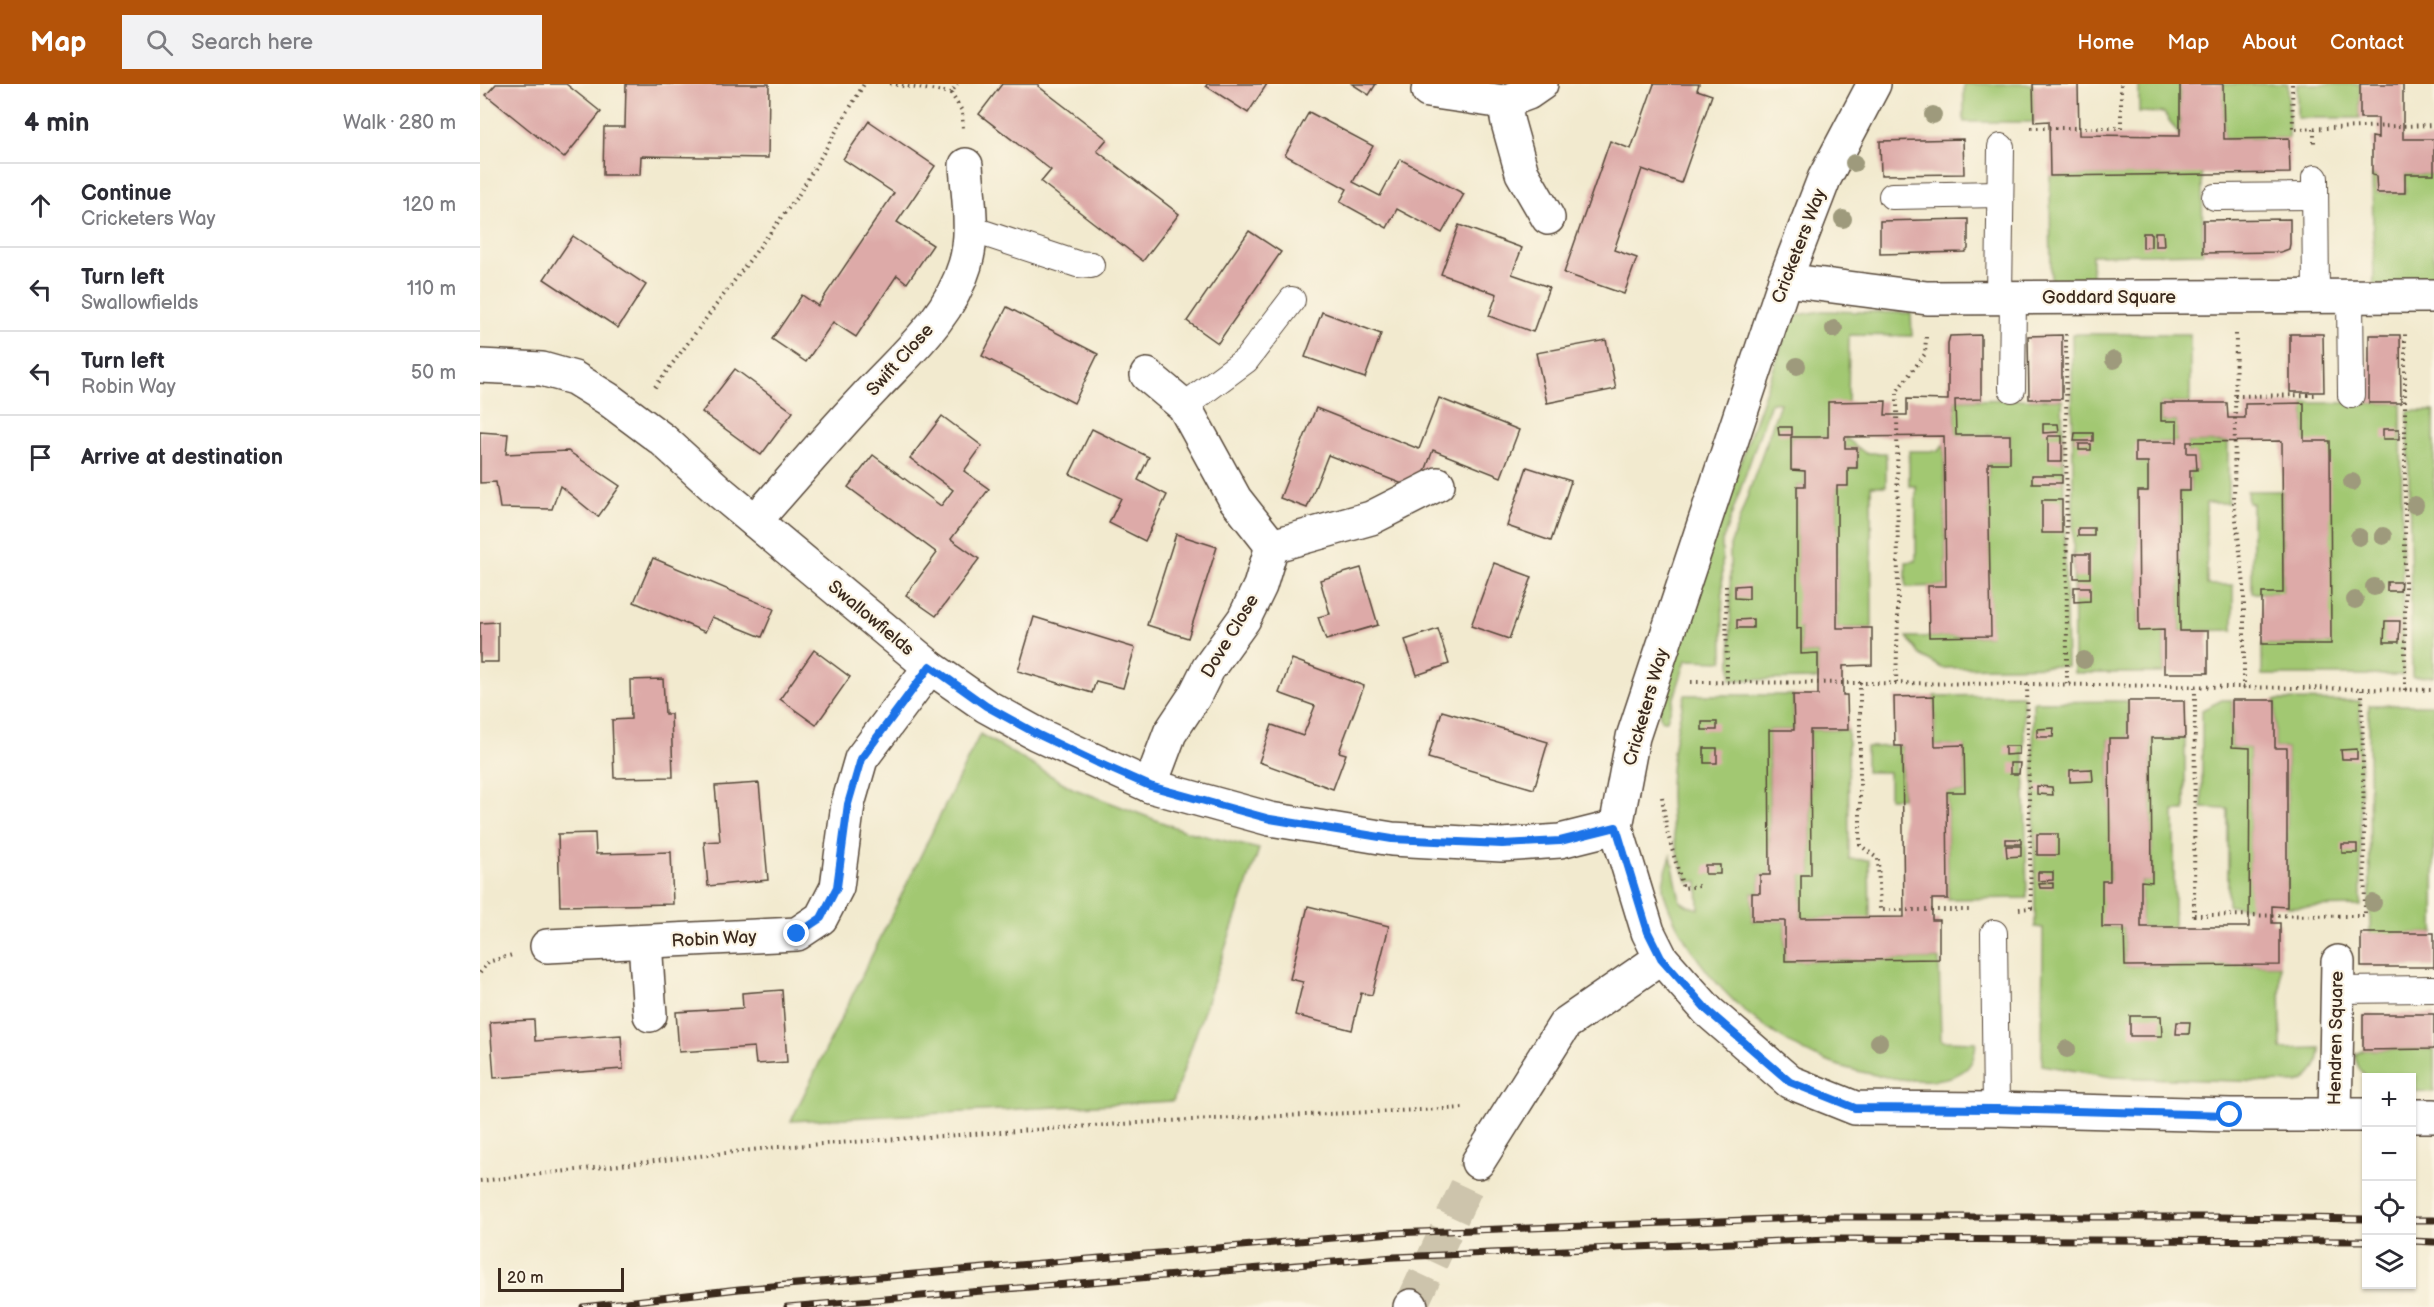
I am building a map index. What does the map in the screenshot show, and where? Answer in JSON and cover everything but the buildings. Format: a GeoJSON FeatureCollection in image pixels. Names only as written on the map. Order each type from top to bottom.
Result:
{"type":"FeatureCollection","features":[{"type":"Feature","properties":{"kind":"street"},"geometry":{"type":"LineString","coordinates":[[1428,91],[1504,102],[1528,93],[1541,84]]}},
{"type":"Feature","properties":{"kind":"street","name":"Cricketers Way"},"geometry":{"type":"LineString","coordinates":[[1874,84],[1824,179],[1785,280],[1633,737],[1616,827],[1648,932],[1661,958],[1708,1011],[1790,1082],[1855,1108],[2351,1115]]}},
{"type":"Feature","properties":{"kind":"street"},"geometry":{"type":"LineString","coordinates":[[1504,102],[1522,173],[1548,218]]}},
{"type":"Feature","properties":{"kind":"street","name":"Swift Close"},"geometry":{"type":"LineString","coordinates":[[755,520],[874,388],[930,331],[958,285],[966,264],[971,229],[966,165]]}},
{"type":"Feature","properties":{"kind":"street","name":"Goddard Square"},"geometry":{"type":"LineString","coordinates":[[1785,280],[1927,298],[2420,297]]}},
{"type":"Feature","properties":{"kind":"street","name":"Swallowfields"},"geometry":{"type":"LineString","coordinates":[[480,366],[542,369],[574,378],[608,399],[663,440],[930,666],[986,706],[1037,734],[1150,786],[1270,819],[1392,839],[1514,844],[1560,841],[1616,827]]}},
{"type":"Feature","properties":{"kind":"street"},"geometry":{"type":"LineString","coordinates":[[1147,375],[1184,406],[1235,499],[1272,546],[1371,518],[1438,484]]}},
{"type":"Feature","properties":{"kind":"street","name":"Dove Close"},"geometry":{"type":"LineString","coordinates":[[1150,786],[1170,733],[1194,697],[1208,669],[1244,619],[1260,586],[1272,546]]}},
{"type":"Feature","properties":{"kind":"street","name":"Robin Way"},"geometry":{"type":"LineString","coordinates":[[547,946],[797,934],[821,918],[837,887],[848,804],[861,759],[930,666]]}},
{"type":"Feature","properties":{"kind":"street","name":"Robin Way"},"geometry":{"type":"LineString","coordinates":[[645,942],[650,1015]]}},
{"type":"Feature","properties":{"kind":"street"},"geometry":{"type":"LineString","coordinates":[[1478,1162],[1565,1024],[1661,958]]}},
{"type":"Feature","properties":{"kind":"street","name":"Hendren Square"},"geometry":{"type":"LineString","coordinates":[[2337,976],[2351,1115]]}},
{"type":"Feature","properties":{"kind":"street"},"geometry":{"type":"LineString","coordinates":[[2416,1116],[2434,1116]]}},
{"type":"Feature","properties":{"kind":"lane"},"geometry":{"type":"LineString","coordinates":[[2001,147],[2000,194],[2012,389]]}},
{"type":"Feature","properties":{"kind":"lane"},"geometry":{"type":"LineString","coordinates":[[2215,197],[2315,187],[2316,297]]}},
{"type":"Feature","properties":{"kind":"lane"},"geometry":{"type":"LineString","coordinates":[[1892,196],[2000,194]]}},
{"type":"Feature","properties":{"kind":"lane"},"geometry":{"type":"LineString","coordinates":[[971,229],[1077,264],[1090,265]]}},
{"type":"Feature","properties":{"kind":"lane"},"geometry":{"type":"LineString","coordinates":[[2350,297],[2351,395]]}},
{"type":"Feature","properties":{"kind":"lane"},"geometry":{"type":"LineString","coordinates":[[1184,406],[1246,360],[1292,300]]}},
{"type":"Feature","properties":{"kind":"lane"},"geometry":{"type":"LineString","coordinates":[[1994,933],[1996,1109]]}},
{"type":"Feature","properties":{"kind":"lane"},"geometry":{"type":"LineString","coordinates":[[2337,976],[2434,989]]}},
{"type":"Feature","properties":{"kind":"path"},"geometry":{"type":"LineString","coordinates":[[632,417],[800,194],[864,84]]}},
{"type":"Feature","properties":{"kind":"path"},"geometry":{"type":"LineString","coordinates":[[891,84],[951,93],[957,84]]}},
{"type":"Feature","properties":{"kind":"path"},"geometry":{"type":"LineString","coordinates":[[2001,147],[2001,129],[2121,128],[2121,84]]}},
{"type":"Feature","properties":{"kind":"path"},"geometry":{"type":"LineString","coordinates":[[2292,84],[2293,129],[2434,125]]}},
{"type":"Feature","properties":{"kind":"path"},"geometry":{"type":"LineString","coordinates":[[2066,297],[2067,686]]}},
{"type":"Feature","properties":{"kind":"path"},"geometry":{"type":"LineString","coordinates":[[2235,297],[2235,503],[2244,585],[2244,688]]}},
{"type":"Feature","properties":{"kind":"path"},"geometry":{"type":"LineString","coordinates":[[2405,690],[2420,297]]}},
{"type":"Feature","properties":{"kind":"path"},"geometry":{"type":"LineString","coordinates":[[1896,683],[1897,391],[1925,354],[1927,298]]}},
{"type":"Feature","properties":{"kind":"path"},"geometry":{"type":"LineString","coordinates":[[2235,396],[2351,395]]}},
{"type":"Feature","properties":{"kind":"path"},"geometry":{"type":"LineString","coordinates":[[1681,681],[2434,690]]}},
{"type":"Feature","properties":{"kind":"path"},"geometry":{"type":"LineString","coordinates":[[1860,682],[1860,846],[1878,859],[1880,910],[1971,910]]}},
{"type":"Feature","properties":{"kind":"path"},"geometry":{"type":"LineString","coordinates":[[2012,909],[2031,908],[2027,684]]}},
{"type":"Feature","properties":{"kind":"path"},"geometry":{"type":"LineString","coordinates":[[2196,687],[2194,915],[2364,916],[2362,690]]}},
{"type":"Feature","properties":{"kind":"path"},"geometry":{"type":"LineString","coordinates":[[1662,794],[1667,831],[1683,888],[1699,886]]}},
{"type":"Feature","properties":{"kind":"path"},"geometry":{"type":"LineString","coordinates":[[480,1181],[778,1147],[1167,1121],[1470,1107]]}},
{"type":"Feature","properties":{"kind":"green space"},"geometry":{"type":"Polygon","coordinates":[[[1964,84],[2033,84],[2034,122],[1964,122],[1964,84]]]}},
{"type":"Feature","properties":{"kind":"green space"},"geometry":{"type":"Polygon","coordinates":[[[2139,84],[2180,84],[2180,136],[2164,113],[2139,112],[2139,84]]]}},
{"type":"Feature","properties":{"kind":"green space"},"geometry":{"type":"Polygon","coordinates":[[[2223,84],[2288,84],[2289,138],[2224,139],[2223,84]]]}},
{"type":"Feature","properties":{"kind":"green space"},"geometry":{"type":"Polygon","coordinates":[[[2297,84],[2360,84],[2360,118],[2297,118],[2297,84]]]}},
{"type":"Feature","properties":{"kind":"green space"},"geometry":{"type":"Polygon","coordinates":[[[2202,173],[2203,253],[2092,255],[2092,287],[2051,287],[2050,176],[2202,173]]]}},
{"type":"Feature","properties":{"kind":"green space"},"geometry":{"type":"Polygon","coordinates":[[[2405,174],[2434,174],[2434,285],[2374,285],[2372,175],[2376,176],[2377,193],[2405,193],[2405,174]]]}},
{"type":"Feature","properties":{"kind":"green space"},"geometry":{"type":"Polygon","coordinates":[[[1822,311],[1911,313],[1912,336],[1849,335],[1848,402],[1828,437],[1791,437],[1791,470],[1805,471],[1805,486],[1797,486],[1798,628],[1801,628],[1801,654],[1818,653],[1818,679],[1731,680],[1730,546],[1780,403],[1771,402],[1722,542],[1723,661],[1686,660],[1667,720],[1661,720],[1658,707],[1714,537],[1789,325],[1798,315],[1822,311]]]}},
{"type":"Feature","properties":{"kind":"green space"},"geometry":{"type":"Polygon","coordinates":[[[2072,334],[2190,334],[2190,403],[2161,403],[2161,421],[2177,421],[2177,442],[2136,442],[2136,462],[2148,462],[2148,491],[2138,492],[2139,630],[2164,630],[2164,673],[2074,673],[2072,334]]]}},
{"type":"Feature","properties":{"kind":"green space"},"geometry":{"type":"Polygon","coordinates":[[[2062,399],[2067,666],[1942,668],[1920,655],[1907,637],[1990,636],[1988,463],[2010,463],[2010,435],[1956,435],[1955,400],[2062,399]]]}},
{"type":"Feature","properties":{"kind":"green space"},"geometry":{"type":"Polygon","coordinates":[[[2304,403],[2401,403],[2403,675],[2262,675],[2262,644],[2330,644],[2304,441],[2304,403]]]}},
{"type":"Feature","properties":{"kind":"green space"},"geometry":{"type":"Polygon","coordinates":[[[2408,411],[2434,411],[2434,676],[2412,677],[2408,411]]]}},
{"type":"Feature","properties":{"kind":"green space"},"geometry":{"type":"Polygon","coordinates":[[[1845,437],[1865,453],[1886,453],[1886,486],[1871,486],[1872,628],[1837,628],[1837,486],[1848,468],[1857,468],[1857,448],[1845,448],[1845,437]]]}},
{"type":"Feature","properties":{"kind":"green space"},"geometry":{"type":"Polygon","coordinates":[[[2187,442],[2228,442],[2228,503],[2206,503],[2207,585],[2233,585],[2233,630],[2180,631],[2179,491],[2190,491],[2190,470],[2197,470],[2196,454],[2187,453],[2187,442]]]}},
{"type":"Feature","properties":{"kind":"green space"},"geometry":{"type":"Polygon","coordinates":[[[1944,444],[1946,586],[1906,587],[1906,562],[1916,561],[1916,486],[1909,486],[1909,451],[1938,451],[1944,444]]]}},
{"type":"Feature","properties":{"kind":"green space"},"geometry":{"type":"Polygon","coordinates":[[[2247,491],[2282,491],[2283,593],[2252,593],[2252,503],[2248,503],[2247,491]]]}},
{"type":"Feature","properties":{"kind":"green space"},"geometry":{"type":"Polygon","coordinates":[[[1685,695],[1793,695],[1794,730],[1769,730],[1770,875],[1760,875],[1760,893],[1752,893],[1752,921],[1785,921],[1785,961],[1939,959],[1941,1041],[1976,1042],[1973,1059],[1967,1068],[1954,1075],[1938,1079],[1898,1079],[1857,1071],[1820,1059],[1801,1050],[1762,1025],[1734,1001],[1710,975],[1688,945],[1674,920],[1663,891],[1671,856],[1680,901],[1699,909],[1698,881],[1688,882],[1679,859],[1671,812],[1671,766],[1685,695]]]}},
{"type":"Feature","properties":{"kind":"green space"},"geometry":{"type":"Polygon","coordinates":[[[2023,695],[2027,898],[1948,899],[1947,792],[1965,792],[1964,746],[1935,746],[1934,696],[2023,695]]]}},
{"type":"Feature","properties":{"kind":"green space"},"geometry":{"type":"Polygon","coordinates":[[[2222,700],[2232,700],[2232,747],[2250,748],[2250,907],[2228,906],[2228,809],[2202,808],[2202,710],[2222,700]]]}},
{"type":"Feature","properties":{"kind":"green space"},"geometry":{"type":"Polygon","coordinates":[[[2275,700],[2360,701],[2361,906],[2287,907],[2287,748],[2275,748],[2275,700]]]}},
{"type":"Feature","properties":{"kind":"green space"},"geometry":{"type":"Polygon","coordinates":[[[2128,701],[2128,738],[2109,739],[2110,881],[2103,927],[2124,927],[2125,966],[2280,965],[2281,1049],[2320,1048],[2319,1060],[2314,1070],[2302,1081],[2297,1083],[2112,1077],[2042,1065],[2043,928],[2035,927],[2033,702],[2128,701]]]}},
{"type":"Feature","properties":{"kind":"green space"},"geometry":{"type":"Polygon","coordinates":[[[2369,705],[2434,705],[2434,933],[2370,934],[2369,705]]]}},
{"type":"Feature","properties":{"kind":"green space"},"geometry":{"type":"Polygon","coordinates":[[[1810,730],[1848,730],[1849,859],[1869,860],[1870,918],[1801,918],[1801,875],[1811,874],[1810,730]]]}},
{"type":"Feature","properties":{"kind":"green space"},"geometry":{"type":"Polygon","coordinates":[[[980,734],[1072,788],[1185,831],[1259,849],[1173,1101],[791,1121],[980,734]]]}},
{"type":"Feature","properties":{"kind":"green space"},"geometry":{"type":"Polygon","coordinates":[[[2151,738],[2185,738],[2185,811],[2174,811],[2174,927],[2141,927],[2141,881],[2152,881],[2151,738]]]}},
{"type":"Feature","properties":{"kind":"green space"},"geometry":{"type":"Polygon","coordinates":[[[1902,746],[1902,798],[1889,798],[1889,772],[1866,772],[1866,747],[1902,746]]]}},
{"type":"Feature","properties":{"kind":"green space"},"geometry":{"type":"Polygon","coordinates":[[[2434,1049],[2434,1092],[2416,1091],[2416,1073],[2364,1073],[2356,1062],[2355,1055],[2363,1050],[2434,1049]]]}},
{"type":"Feature","properties":{"kind":"tunnel"},"geometry":{"type":"LineString","coordinates":[[1411,1306],[1478,1162]]}},
{"type":"Feature","properties":{"kind":"railway"},"geometry":{"type":"LineString","coordinates":[[583,1307],[739,1289],[1392,1233],[1830,1217],[2362,1219]]}},
{"type":"Feature","properties":{"kind":"railway"},"geometry":{"type":"LineString","coordinates":[[2416,1220],[2434,1220]]}},
{"type":"Feature","properties":{"kind":"railway"},"geometry":{"type":"LineString","coordinates":[[787,1307],[1394,1257],[1829,1239],[2362,1241]]}},
{"type":"Feature","properties":{"kind":"railway"},"geometry":{"type":"LineString","coordinates":[[2416,1241],[2434,1242]]}},
{"type":"Feature","properties":{"kind":"route"},"geometry":{"type":"LineString","coordinates":[[797,934],[821,918],[837,887],[848,804],[861,759],[930,666],[986,706],[1037,734],[1098,763],[1150,786],[1270,819],[1392,839],[1502,844],[1560,841],[1616,827],[1648,932],[1661,958],[1708,1011],[1790,1082],[1855,1108],[2230,1115]]}}]}
